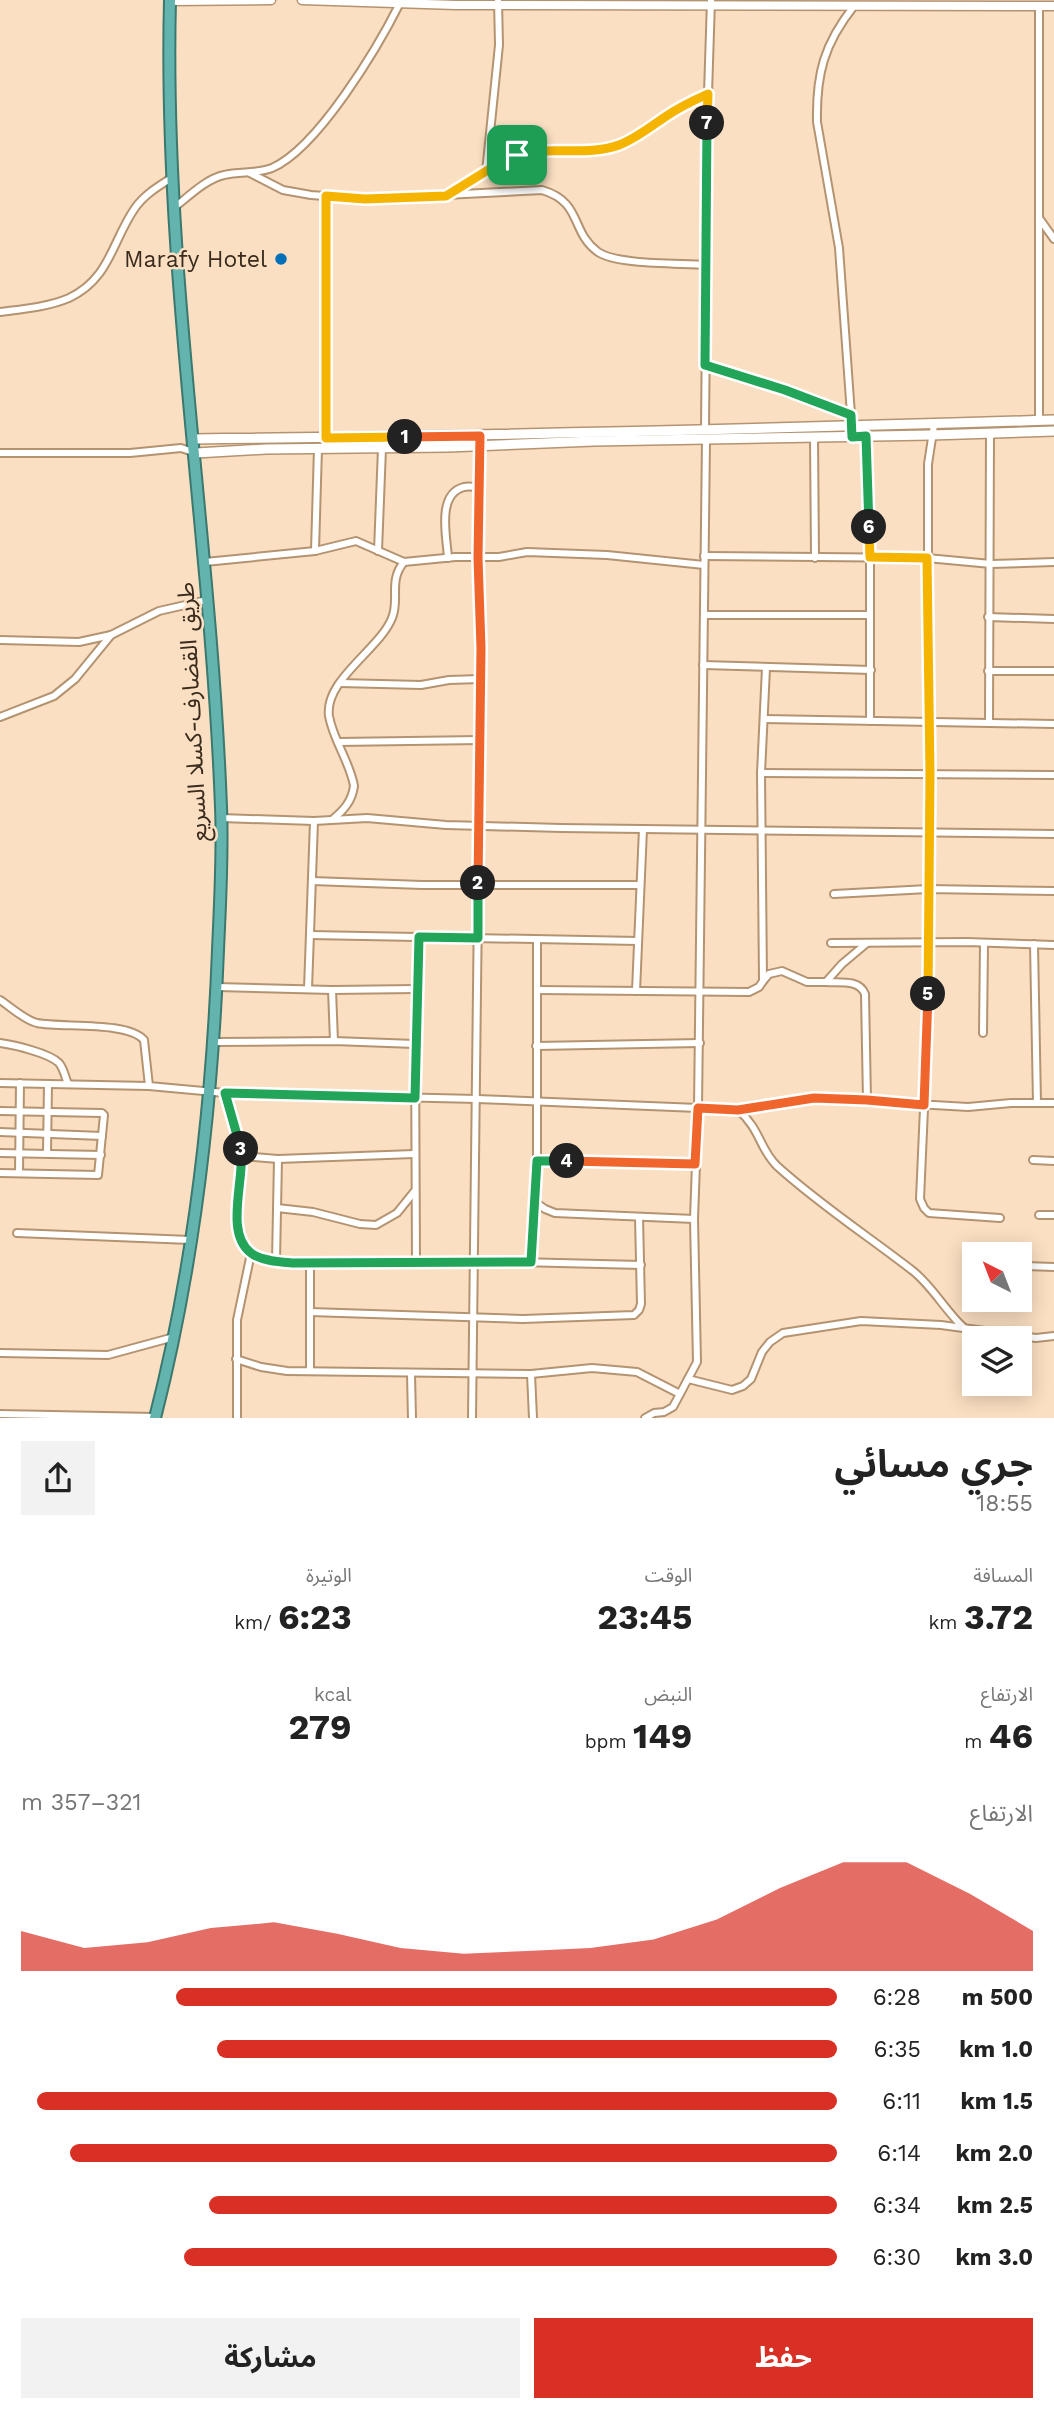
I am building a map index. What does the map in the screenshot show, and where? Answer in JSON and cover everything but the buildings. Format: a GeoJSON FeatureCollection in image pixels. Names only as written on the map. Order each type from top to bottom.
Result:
{"type":"FeatureCollection","features":[{"type":"Feature","properties":{"kind":"highway","name":"طريق القضارف-كسلا السريع"},"geometry":{"type":"LineString","coordinates":[[155,1417],[173,1336],[203,1152],[217,987],[221,818],[208,600],[173,177],[170,0]]}},
{"type":"Feature","properties":{"kind":"main road"},"geometry":{"type":"LineString","coordinates":[[706,436],[814,437],[934,425],[1054,420]]}},
{"type":"Feature","properties":{"kind":"main road"},"geometry":{"type":"LineString","coordinates":[[194,439],[480,441],[852,432],[866,436],[1054,431]]}},
{"type":"Feature","properties":{"kind":"main road"},"geometry":{"type":"LineString","coordinates":[[196,453],[382,448],[480,441]]}},
{"type":"Feature","properties":{"kind":"street"},"geometry":{"type":"LineString","coordinates":[[170,0],[271,0]]}},
{"type":"Feature","properties":{"kind":"street"},"geometry":{"type":"LineString","coordinates":[[302,0],[400,3],[854,6],[878,3],[936,3],[1054,6]]}},
{"type":"Feature","properties":{"kind":"street"},"geometry":{"type":"LineString","coordinates":[[486,172],[499,45],[498,2]]}},
{"type":"Feature","properties":{"kind":"street"},"geometry":{"type":"LineString","coordinates":[[175,208],[220,175],[250,173],[274,167],[287,159],[325,120],[366,64],[400,3]]}},
{"type":"Feature","properties":{"kind":"street"},"geometry":{"type":"LineString","coordinates":[[645,1418],[668,1410],[677,1402],[696,1362],[694,1219],[700,1044],[705,265],[711,3]]}},
{"type":"Feature","properties":{"kind":"street"},"geometry":{"type":"LineString","coordinates":[[852,432],[839,248],[817,122],[817,101],[819,80],[832,36],[854,6]]}},
{"type":"Feature","properties":{"kind":"street"},"geometry":{"type":"LineString","coordinates":[[1039,6],[1039,421]]}},
{"type":"Feature","properties":{"kind":"street"},"geometry":{"type":"LineString","coordinates":[[446,196],[501,162],[533,150],[592,150],[618,146],[684,105],[708,94]]}},
{"type":"Feature","properties":{"kind":"street"},"geometry":{"type":"LineString","coordinates":[[250,173],[283,190],[365,199],[542,190],[561,197],[573,213],[586,241],[602,255],[617,259],[705,265]]}},
{"type":"Feature","properties":{"kind":"street"},"geometry":{"type":"LineString","coordinates":[[0,312],[53,303],[70,298],[84,289],[111,259],[136,206],[173,177]]}},
{"type":"Feature","properties":{"kind":"street"},"geometry":{"type":"LineString","coordinates":[[326,196],[326,438]]}},
{"type":"Feature","properties":{"kind":"street"},"geometry":{"type":"LineString","coordinates":[[1039,218],[1054,239]]}},
{"type":"Feature","properties":{"kind":"street"},"geometry":{"type":"LineString","coordinates":[[705,365],[785,390],[851,415]]}},
{"type":"Feature","properties":{"kind":"street"},"geometry":{"type":"LineString","coordinates":[[934,425],[928,464],[928,1018],[920,1199],[924,1208],[933,1213],[1000,1218]]}},
{"type":"Feature","properties":{"kind":"street"},"geometry":{"type":"LineString","coordinates":[[989,723],[990,432]]}},
{"type":"Feature","properties":{"kind":"street"},"geometry":{"type":"LineString","coordinates":[[866,436],[870,557],[870,721]]}},
{"type":"Feature","properties":{"kind":"street"},"geometry":{"type":"LineString","coordinates":[[814,437],[816,558]]}},
{"type":"Feature","properties":{"kind":"street"},"geometry":{"type":"LineString","coordinates":[[181,448],[194,439]]}},
{"type":"Feature","properties":{"kind":"street"},"geometry":{"type":"LineString","coordinates":[[472,1418],[480,740],[480,441]]}},
{"type":"Feature","properties":{"kind":"street"},"geometry":{"type":"LineString","coordinates":[[0,453],[119,453],[181,448],[196,453]]}},
{"type":"Feature","properties":{"kind":"street"},"geometry":{"type":"LineString","coordinates":[[315,551],[318,448]]}},
{"type":"Feature","properties":{"kind":"street"},"geometry":{"type":"LineString","coordinates":[[378,551],[382,448]]}},
{"type":"Feature","properties":{"kind":"street"},"geometry":{"type":"LineString","coordinates":[[448,558],[445,513],[447,503],[453,494],[463,487],[481,488]]}},
{"type":"Feature","properties":{"kind":"street"},"geometry":{"type":"LineString","coordinates":[[205,562],[315,551],[356,541],[404,562],[527,552],[607,555],[704,565]]}},
{"type":"Feature","properties":{"kind":"street"},"geometry":{"type":"LineString","coordinates":[[704,556],[927,558],[990,564],[1054,562]]}},
{"type":"Feature","properties":{"kind":"street"},"geometry":{"type":"LineString","coordinates":[[331,820],[348,804],[354,786],[329,708],[340,683],[391,621],[395,577],[404,562]]}},
{"type":"Feature","properties":{"kind":"street"},"geometry":{"type":"LineString","coordinates":[[0,639],[79,642],[111,635],[159,611],[208,600]]}},
{"type":"Feature","properties":{"kind":"street"},"geometry":{"type":"LineString","coordinates":[[704,615],[870,615]]}},
{"type":"Feature","properties":{"kind":"street"},"geometry":{"type":"LineString","coordinates":[[988,617],[1054,619]]}},
{"type":"Feature","properties":{"kind":"street"},"geometry":{"type":"LineString","coordinates":[[0,717],[54,696],[75,680],[111,635]]}},
{"type":"Feature","properties":{"kind":"street"},"geometry":{"type":"LineString","coordinates":[[703,666],[871,670]]}},
{"type":"Feature","properties":{"kind":"street"},"geometry":{"type":"LineString","coordinates":[[763,981],[761,773],[766,668]]}},
{"type":"Feature","properties":{"kind":"street"},"geometry":{"type":"LineString","coordinates":[[988,671],[1054,671]]}},
{"type":"Feature","properties":{"kind":"street"},"geometry":{"type":"LineString","coordinates":[[340,683],[421,685],[449,680],[480,679]]}},
{"type":"Feature","properties":{"kind":"street"},"geometry":{"type":"LineString","coordinates":[[764,719],[1054,724]]}},
{"type":"Feature","properties":{"kind":"street"},"geometry":{"type":"LineString","coordinates":[[338,742],[480,740]]}},
{"type":"Feature","properties":{"kind":"street"},"geometry":{"type":"LineString","coordinates":[[761,773],[1054,775]]}},
{"type":"Feature","properties":{"kind":"street"},"geometry":{"type":"LineString","coordinates":[[221,818],[314,821],[387,819],[479,827],[1054,834]]}},
{"type":"Feature","properties":{"kind":"street"},"geometry":{"type":"LineString","coordinates":[[308,989],[314,821]]}},
{"type":"Feature","properties":{"kind":"street"},"geometry":{"type":"LineString","coordinates":[[636,991],[643,829]]}},
{"type":"Feature","properties":{"kind":"street"},"geometry":{"type":"LineString","coordinates":[[312,881],[368,884],[640,886]]}},
{"type":"Feature","properties":{"kind":"street"},"geometry":{"type":"LineString","coordinates":[[834,894],[928,889],[1054,891]]}},
{"type":"Feature","properties":{"kind":"street"},"geometry":{"type":"LineString","coordinates":[[310,935],[638,942]]}},
{"type":"Feature","properties":{"kind":"street"},"geometry":{"type":"LineString","coordinates":[[416,1263],[415,1044],[419,937]]}},
{"type":"Feature","properties":{"kind":"street"},"geometry":{"type":"LineString","coordinates":[[531,1262],[537,1161],[537,940]]}},
{"type":"Feature","properties":{"kind":"street"},"geometry":{"type":"LineString","coordinates":[[831,943],[1054,945]]}},
{"type":"Feature","properties":{"kind":"street"},"geometry":{"type":"LineString","coordinates":[[826,982],[867,943]]}},
{"type":"Feature","properties":{"kind":"street"},"geometry":{"type":"LineString","coordinates":[[983,1032],[984,943]]}},
{"type":"Feature","properties":{"kind":"street"},"geometry":{"type":"LineString","coordinates":[[1034,944],[1037,1102]]}},
{"type":"Feature","properties":{"kind":"street"},"geometry":{"type":"LineString","coordinates":[[537,990],[749,992],[759,987],[769,974],[782,971],[807,982],[856,984],[863,988],[865,994],[867,1100]]}},
{"type":"Feature","properties":{"kind":"street"},"geometry":{"type":"LineString","coordinates":[[217,987],[416,989]]}},
{"type":"Feature","properties":{"kind":"street"},"geometry":{"type":"LineString","coordinates":[[332,990],[334,1041]]}},
{"type":"Feature","properties":{"kind":"street"},"geometry":{"type":"LineString","coordinates":[[0,1000],[34,1022],[134,1032],[140,1035],[144,1040],[149,1086]]}},
{"type":"Feature","properties":{"kind":"street"},"geometry":{"type":"LineString","coordinates":[[214,1042],[334,1041],[415,1044]]}},
{"type":"Feature","properties":{"kind":"street"},"geometry":{"type":"LineString","coordinates":[[0,1043],[28,1049],[55,1060],[62,1067],[68,1084]]}},
{"type":"Feature","properties":{"kind":"street"},"geometry":{"type":"LineString","coordinates":[[536,1046],[700,1044]]}},
{"type":"Feature","properties":{"kind":"street"},"geometry":{"type":"LineString","coordinates":[[0,1083],[149,1086],[225,1093],[477,1099],[738,1110],[801,1099],[867,1100],[968,1107],[1054,1103]]}},
{"type":"Feature","properties":{"kind":"street"},"geometry":{"type":"LineString","coordinates":[[19,1173],[20,1083]]}},
{"type":"Feature","properties":{"kind":"street"},"geometry":{"type":"LineString","coordinates":[[47,1153],[48,1084]]}},
{"type":"Feature","properties":{"kind":"street"},"geometry":{"type":"LineString","coordinates":[[225,1093],[242,1156],[237,1232],[249,1253],[249,1268],[237,1320],[237,1418]]}},
{"type":"Feature","properties":{"kind":"street"},"geometry":{"type":"LineString","coordinates":[[738,1110],[753,1125],[775,1164],[843,1222],[912,1271],[962,1326]]}},
{"type":"Feature","properties":{"kind":"street"},"geometry":{"type":"LineString","coordinates":[[0,1111],[104,1115],[100,1173],[95,1176],[0,1172]]}},
{"type":"Feature","properties":{"kind":"street"},"geometry":{"type":"LineString","coordinates":[[0,1132],[102,1136]]}},
{"type":"Feature","properties":{"kind":"street"},"geometry":{"type":"LineString","coordinates":[[0,1153],[101,1155]]}},
{"type":"Feature","properties":{"kind":"street"},"geometry":{"type":"LineString","coordinates":[[242,1156],[278,1159],[415,1154]]}},
{"type":"Feature","properties":{"kind":"street"},"geometry":{"type":"LineString","coordinates":[[276,1261],[278,1159]]}},
{"type":"Feature","properties":{"kind":"street"},"geometry":{"type":"LineString","coordinates":[[1033,1160],[1054,1161]]}},
{"type":"Feature","properties":{"kind":"street"},"geometry":{"type":"LineString","coordinates":[[537,1161],[695,1164]]}},
{"type":"Feature","properties":{"kind":"street"},"geometry":{"type":"LineString","coordinates":[[277,1208],[313,1212],[360,1224],[376,1225],[397,1213],[415,1191]]}},
{"type":"Feature","properties":{"kind":"street"},"geometry":{"type":"LineString","coordinates":[[535,1202],[555,1213],[694,1219]]}},
{"type":"Feature","properties":{"kind":"street"},"geometry":{"type":"LineString","coordinates":[[1039,1215],[1054,1215]]}},
{"type":"Feature","properties":{"kind":"street"},"geometry":{"type":"LineString","coordinates":[[310,1312],[523,1319],[634,1315],[641,1304],[639,1217]]}},
{"type":"Feature","properties":{"kind":"street"},"geometry":{"type":"LineString","coordinates":[[17,1233],[190,1240]]}},
{"type":"Feature","properties":{"kind":"street"},"geometry":{"type":"LineString","coordinates":[[249,1253],[276,1261],[310,1263],[475,1261],[641,1265]]}},
{"type":"Feature","properties":{"kind":"street"},"geometry":{"type":"LineString","coordinates":[[310,1263],[310,1370]]}},
{"type":"Feature","properties":{"kind":"street"},"geometry":{"type":"LineString","coordinates":[[1032,1266],[1054,1267]]}},
{"type":"Feature","properties":{"kind":"street"},"geometry":{"type":"LineString","coordinates":[[688,1379],[732,1390],[743,1386],[751,1379],[762,1352],[770,1342],[783,1333],[798,1330],[872,1320],[962,1329]]}},
{"type":"Feature","properties":{"kind":"street"},"geometry":{"type":"LineString","coordinates":[[0,1353],[108,1355],[173,1336]]}},
{"type":"Feature","properties":{"kind":"street"},"geometry":{"type":"LineString","coordinates":[[1032,1337],[1054,1336]]}},
{"type":"Feature","properties":{"kind":"street"},"geometry":{"type":"LineString","coordinates":[[236,1359],[286,1371],[531,1374],[592,1368],[636,1372],[680,1394]]}},
{"type":"Feature","properties":{"kind":"street"},"geometry":{"type":"LineString","coordinates":[[411,1374],[412,1418]]}},
{"type":"Feature","properties":{"kind":"street"},"geometry":{"type":"LineString","coordinates":[[531,1374],[533,1418]]}},
{"type":"Feature","properties":{"kind":"street"},"geometry":{"type":"LineString","coordinates":[[0,1414],[155,1417]]}},
{"type":"Feature","properties":{"kind":"place","name":"Marafy Hotel"},"geometry":{"type":"Point","coordinates":[281,259]}},
{"type":"Feature","properties":{"kind":"route"},"geometry":{"type":"LineString","coordinates":[[708,94],[705,365],[785,390],[851,415],[852,437],[866,436],[870,557],[927,558],[930,774],[928,1018],[924,1105],[814,1098],[738,1110],[698,1108],[695,1164],[537,1161],[531,1262],[276,1261],[249,1253],[238,1236],[242,1156],[225,1093],[415,1098],[419,937],[478,938],[480,436],[326,438],[326,196],[365,199],[446,196],[517,155],[533,150],[592,150],[618,146],[684,105],[708,94]]}}]}
